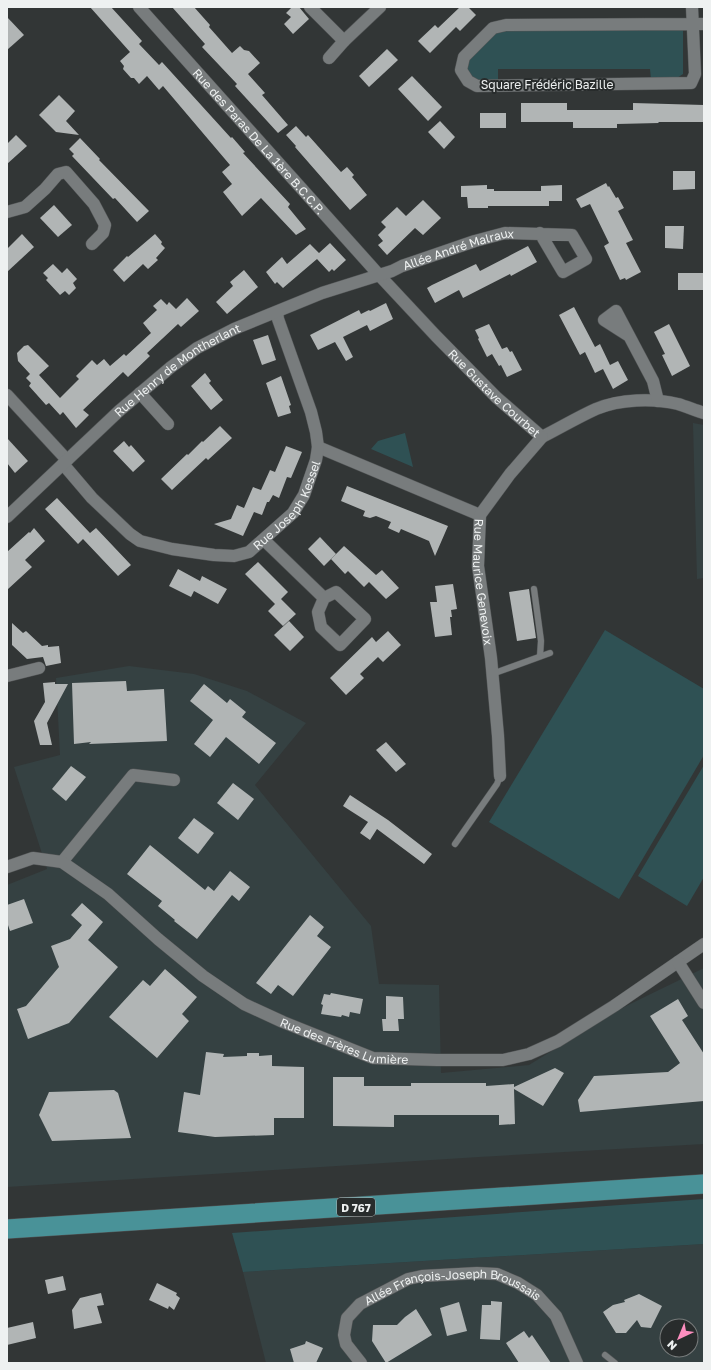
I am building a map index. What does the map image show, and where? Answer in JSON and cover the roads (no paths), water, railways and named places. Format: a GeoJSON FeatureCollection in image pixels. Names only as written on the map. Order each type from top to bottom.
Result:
{"type":"FeatureCollection","features":[{"type":"Feature","properties":{"kind":"main road","name":"D 767"},"geometry":{"type":"LineString","coordinates":[[7,1229],[704,1184]]}},
{"type":"Feature","properties":{"kind":"street","name":"Rue des Paras De La 1ère B.C.C.P."},"geometry":{"type":"LineString","coordinates":[[139,7],[379,275]]}},
{"type":"Feature","properties":{"kind":"street"},"geometry":{"type":"LineString","coordinates":[[310,7],[344,41]]}},
{"type":"Feature","properties":{"kind":"street"},"geometry":{"type":"LineString","coordinates":[[329,58],[344,41],[380,7]]}},
{"type":"Feature","properties":{"kind":"street"},"geometry":{"type":"LineString","coordinates":[[692,7],[698,24]]}},
{"type":"Feature","properties":{"kind":"street","name":"Square Frédéric Bazille"},"geometry":{"type":"LineString","coordinates":[[698,24],[695,74],[691,83],[477,86],[468,81],[460,70],[464,57],[494,28],[506,25],[698,24]]}},
{"type":"Feature","properties":{"kind":"street"},"geometry":{"type":"LineString","coordinates":[[7,212],[25,207],[58,174],[66,172],[94,204],[105,225],[103,233],[92,244]]}},
{"type":"Feature","properties":{"kind":"street","name":"Allée André Malraux"},"geometry":{"type":"LineString","coordinates":[[379,275],[476,241],[505,233],[540,233]]}},
{"type":"Feature","properties":{"kind":"street","name":"Rue Henry de Montherlant"},"geometry":{"type":"LineString","coordinates":[[7,517],[119,411],[171,367],[197,348],[234,329],[322,293],[379,275]]}},
{"type":"Feature","properties":{"kind":"street","name":"Rue Gustave Courbet"},"geometry":{"type":"LineString","coordinates":[[379,275],[436,336],[513,413],[542,437],[597,408],[618,403],[640,400],[658,401],[677,404],[704,413]]}},
{"type":"Feature","properties":{"kind":"street","name":"Rue Joseph Kessel"},"geometry":{"type":"LineString","coordinates":[[7,395],[65,462],[92,498],[130,534],[140,541],[172,549],[214,555],[234,556],[249,552],[293,513],[304,495],[316,460],[318,447],[311,412],[278,319],[277,312]]}},
{"type":"Feature","properties":{"kind":"street"},"geometry":{"type":"LineString","coordinates":[[630,336],[653,381],[658,401]]}},
{"type":"Feature","properties":{"kind":"street"},"geometry":{"type":"LineString","coordinates":[[140,394],[168,424]]}},
{"type":"Feature","properties":{"kind":"street"},"geometry":{"type":"LineString","coordinates":[[480,515],[510,474],[542,437]]}},
{"type":"Feature","properties":{"kind":"street","name":"Rue Maurice Genevoix"},"geometry":{"type":"LineString","coordinates":[[318,447],[480,515],[478,566],[492,674],[500,776]]}},
{"type":"Feature","properties":{"kind":"street"},"geometry":{"type":"LineString","coordinates":[[264,540],[324,598]]}},
{"type":"Feature","properties":{"kind":"street"},"geometry":{"type":"LineString","coordinates":[[7,676],[39,668]]}},
{"type":"Feature","properties":{"kind":"street"},"geometry":{"type":"LineString","coordinates":[[62,862],[133,775],[174,780]]}},
{"type":"Feature","properties":{"kind":"street","name":"Rue des Frères Lumière"},"geometry":{"type":"LineString","coordinates":[[7,867],[33,858],[62,862],[108,894],[158,939],[203,976],[244,1004],[283,1022],[372,1058],[503,1060],[529,1054],[564,1037],[614,1006],[704,944]]}},
{"type":"Feature","properties":{"kind":"street"},"geometry":{"type":"LineString","coordinates":[[678,962],[704,1003]]}},
{"type":"Feature","properties":{"kind":"street","name":"Allée François-Joseph Broussais"},"geometry":{"type":"LineString","coordinates":[[361,1363],[346,1344],[344,1335],[347,1318],[360,1304],[408,1279],[422,1276],[477,1272],[497,1274],[518,1283],[537,1295],[556,1316],[577,1363]]}},
{"type":"Feature","properties":{"kind":"lane"},"geometry":{"type":"LineString","coordinates":[[534,589],[542,641],[540,656]]}},
{"type":"Feature","properties":{"kind":"lane"},"geometry":{"type":"LineString","coordinates":[[492,674],[550,653]]}},
{"type":"Feature","properties":{"kind":"lane"},"geometry":{"type":"LineString","coordinates":[[455,844],[497,784],[500,776]]}},
{"type":"Feature","properties":{"kind":"lane"},"geometry":{"type":"LineString","coordinates":[[605,1355],[615,1363]]}}]}
